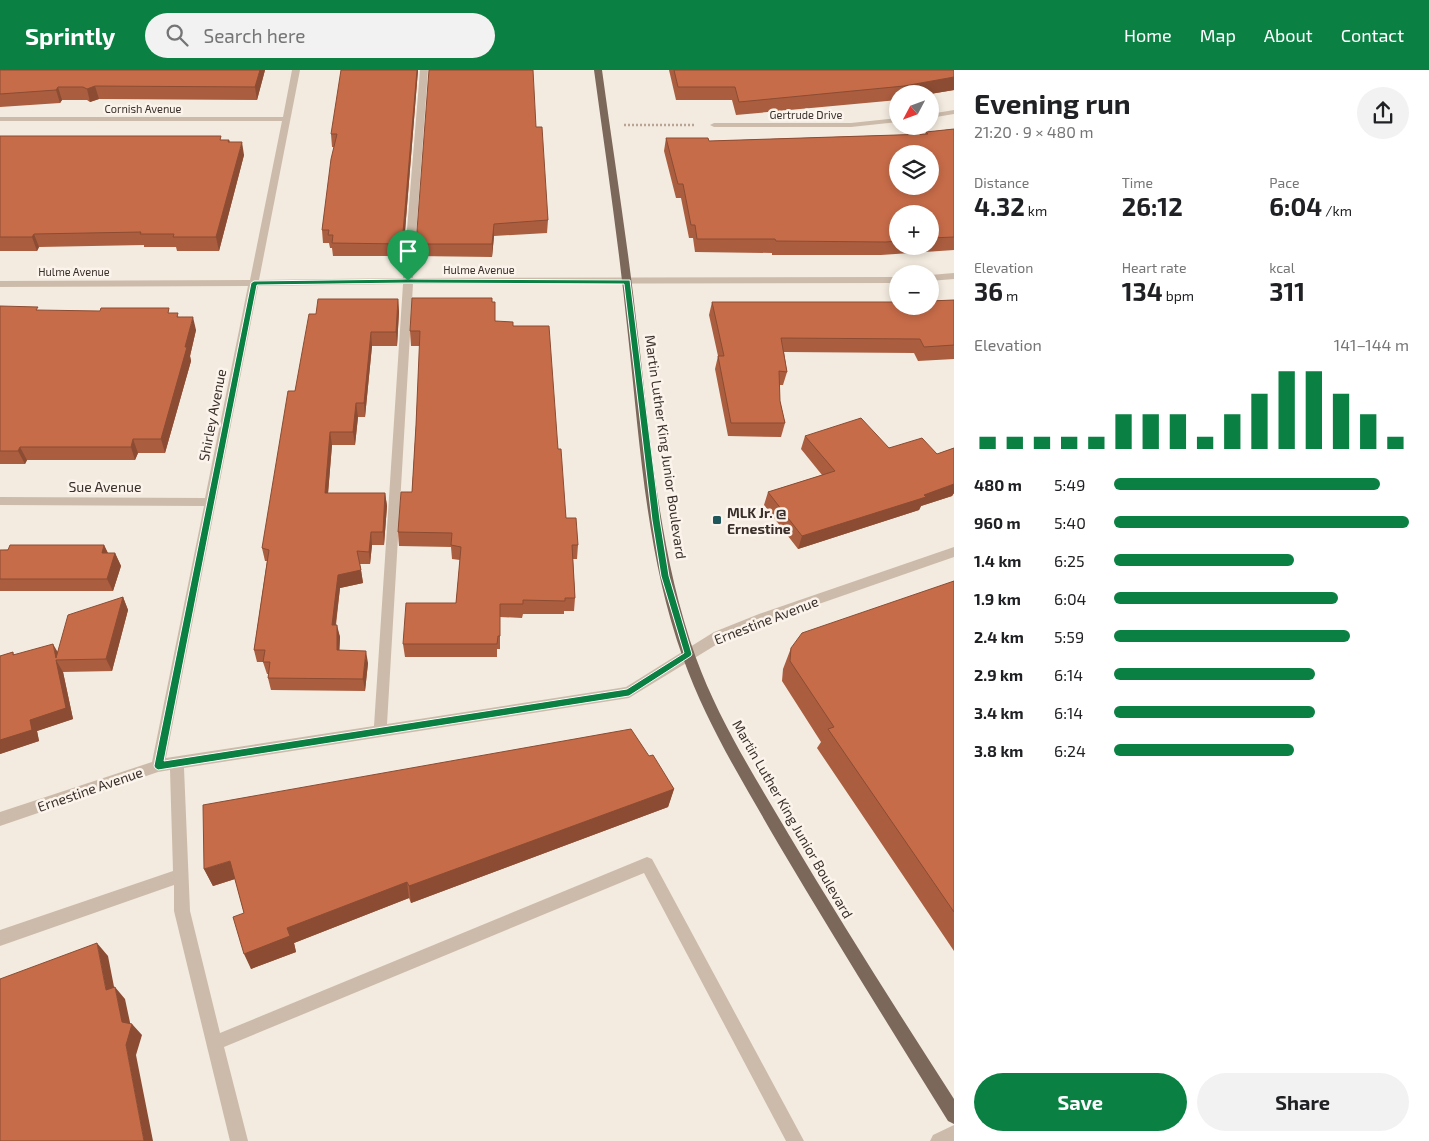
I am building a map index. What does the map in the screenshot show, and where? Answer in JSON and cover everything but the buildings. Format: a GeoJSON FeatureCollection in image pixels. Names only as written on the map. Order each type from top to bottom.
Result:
{"type":"FeatureCollection","features":[{"type":"Feature","properties":{"kind":"main road","name":"Martin Luther King Junior Boulevard"},"geometry":{"type":"LineString","coordinates":[[598,70],[627,282],[656,520],[665,576],[688,654],[710,709],[745,776],[816,896],[954,1115]]}},
{"type":"Feature","properties":{"kind":"street","name":"Shirley Avenue"},"geometry":{"type":"LineString","coordinates":[[158,766],[296,70]]}},
{"type":"Feature","properties":{"kind":"street"},"geometry":{"type":"LineString","coordinates":[[380,731],[408,281],[424,70]]}},
{"type":"Feature","properties":{"kind":"street"},"geometry":{"type":"LineString","coordinates":[[939,114],[954,112]]}},
{"type":"Feature","properties":{"kind":"street","name":"Cornish Avenue"},"geometry":{"type":"LineString","coordinates":[[0,119],[285,119]]}},
{"type":"Feature","properties":{"kind":"street","name":"Gertrude Drive"},"geometry":{"type":"LineString","coordinates":[[714,125],[851,125],[889,121]]}},
{"type":"Feature","properties":{"kind":"street"},"geometry":{"type":"LineString","coordinates":[[939,277],[954,276]]}},
{"type":"Feature","properties":{"kind":"street","name":"Hulme Avenue"},"geometry":{"type":"LineString","coordinates":[[0,284],[889,280]]}},
{"type":"Feature","properties":{"kind":"street","name":"Sue Avenue"},"geometry":{"type":"LineString","coordinates":[[0,500],[210,502]]}},
{"type":"Feature","properties":{"kind":"street","name":"Ernestine Avenue"},"geometry":{"type":"LineString","coordinates":[[0,820],[158,766],[629,692],[719,636],[763,618],[954,552]]}},
{"type":"Feature","properties":{"kind":"street"},"geometry":{"type":"LineString","coordinates":[[176,763],[182,911],[239,1141]]}},
{"type":"Feature","properties":{"kind":"street"},"geometry":{"type":"LineString","coordinates":[[215,1043],[647,864],[795,1141]]}},
{"type":"Feature","properties":{"kind":"street"},"geometry":{"type":"LineString","coordinates":[[0,938],[181,875]]}},
{"type":"Feature","properties":{"kind":"street"},"geometry":{"type":"LineString","coordinates":[[939,1141],[954,1134]]}},
{"type":"Feature","properties":{"kind":"path"},"geometry":{"type":"LineString","coordinates":[[605,125],[714,125]]}},
{"type":"Feature","properties":{"kind":"place","name":"MLK Jr. @ Ernestine"},"geometry":{"type":"Point","coordinates":[717,520]}},
{"type":"Feature","properties":{"kind":"route"},"geometry":{"type":"LineString","coordinates":[[408,281],[627,282],[650,484],[665,576],[688,654],[629,692],[158,766],[254,283],[408,281]]}}]}
